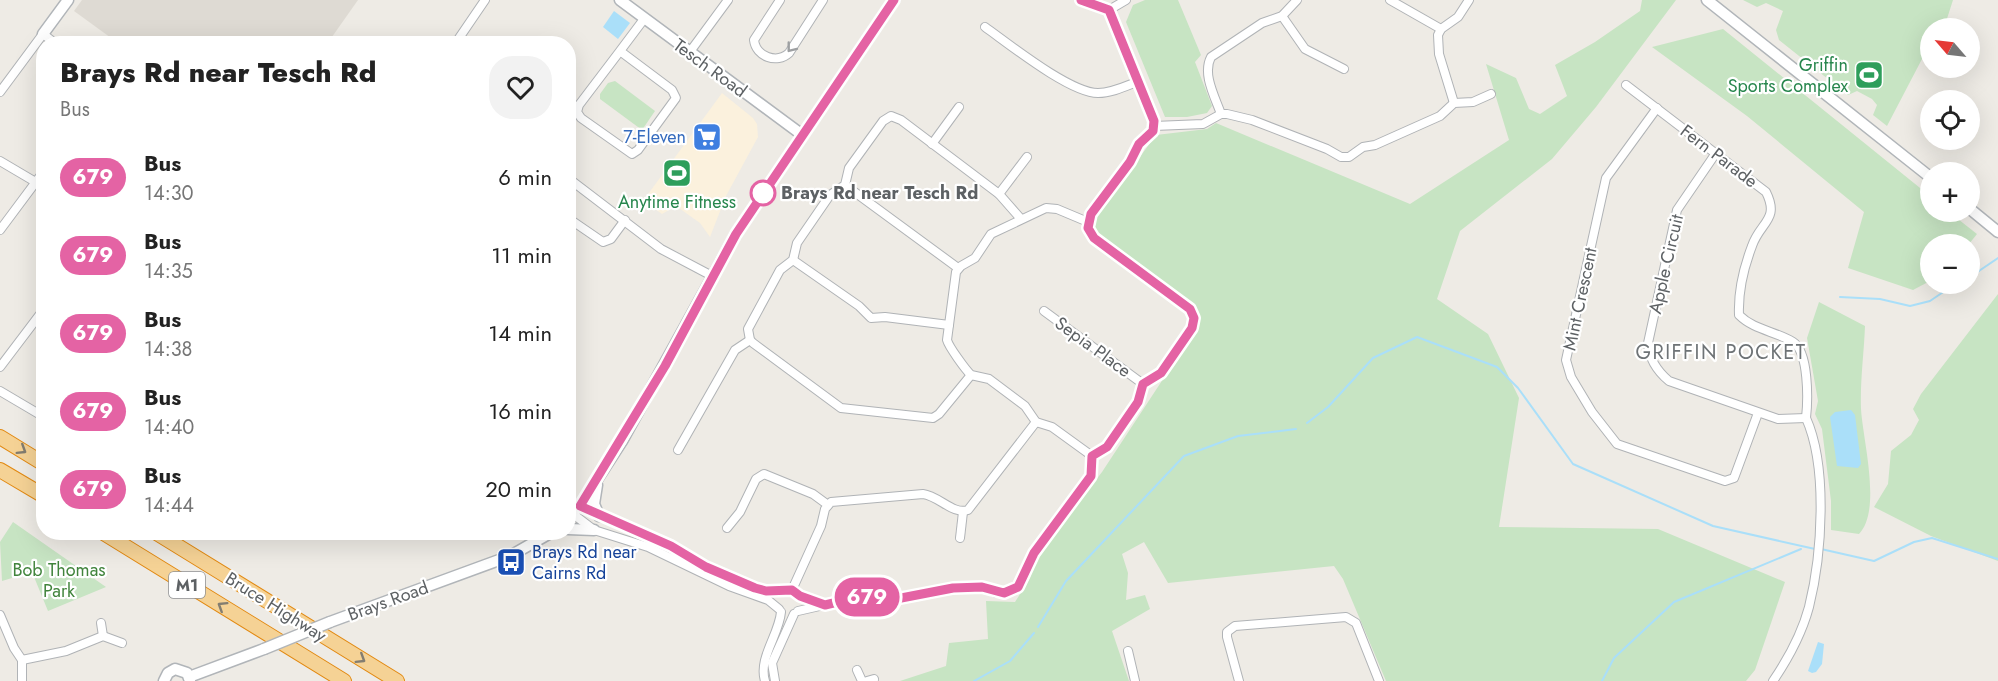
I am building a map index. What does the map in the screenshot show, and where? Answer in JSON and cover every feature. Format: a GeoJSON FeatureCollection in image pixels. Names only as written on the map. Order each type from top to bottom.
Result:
{"type":"FeatureCollection","features":[{"type":"Feature","properties":{"kind":"highway"},"geometry":{"type":"LineString","coordinates":[[0,437],[36,459]]}},
{"type":"Feature","properties":{"kind":"highway"},"geometry":{"type":"LineString","coordinates":[[0,470],[36,491]]}},
{"type":"Feature","properties":{"kind":"highway","name":"Bruce Highway"},"geometry":{"type":"LineString","coordinates":[[115,540],[344,681]]}},
{"type":"Feature","properties":{"kind":"highway","name":"Bruce Highway"},"geometry":{"type":"LineString","coordinates":[[168,540],[397,681]]}},
{"type":"Feature","properties":{"kind":"main road"},"geometry":{"type":"LineString","coordinates":[[43,34],[68,0]]}},
{"type":"Feature","properties":{"kind":"main road","name":"Tesch Road"},"geometry":{"type":"LineString","coordinates":[[620,0],[801,134]]}},
{"type":"Feature","properties":{"kind":"main road"},"geometry":{"type":"LineString","coordinates":[[576,510],[597,482],[665,366],[736,234],[801,134],[894,0]]}},
{"type":"Feature","properties":{"kind":"main road"},"geometry":{"type":"LineString","coordinates":[[1707,0],[1920,169]]}},
{"type":"Feature","properties":{"kind":"main road"},"geometry":{"type":"LineString","coordinates":[[1980,217],[1998,232]]}},
{"type":"Feature","properties":{"kind":"main road"},"geometry":{"type":"LineString","coordinates":[[597,482],[594,504],[599,516]]}},
{"type":"Feature","properties":{"kind":"main road"},"geometry":{"type":"LineString","coordinates":[[576,529],[594,530]]}},
{"type":"Feature","properties":{"kind":"main road","name":"Brays Road"},"geometry":{"type":"LineString","coordinates":[[163,681],[168,673],[175,669],[183,671],[189,679],[330,622],[510,556],[539,540]]}},
{"type":"Feature","properties":{"kind":"street"},"geometry":{"type":"LineString","coordinates":[[460,36],[485,0]]}},
{"type":"Feature","properties":{"kind":"street"},"geometry":{"type":"LineString","coordinates":[[689,53],[728,0]]}},
{"type":"Feature","properties":{"kind":"street"},"geometry":{"type":"LineString","coordinates":[[780,0],[754,40],[757,49],[771,59],[782,58],[789,53],[823,0]]}},
{"type":"Feature","properties":{"kind":"street"},"geometry":{"type":"LineString","coordinates":[[1081,0],[1109,10],[1139,81],[1154,126],[1150,135],[1139,144],[1130,162],[1088,222],[1088,228],[1094,238],[1190,309],[1194,318],[1192,328],[1161,373],[1143,384],[1138,402],[1107,447],[1092,456]]}},
{"type":"Feature","properties":{"kind":"street"},"geometry":{"type":"LineString","coordinates":[[1109,10],[1126,0]]}},
{"type":"Feature","properties":{"kind":"street"},"geometry":{"type":"LineString","coordinates":[[1221,114],[1208,73],[1207,65],[1211,57],[1262,23],[1282,16],[1297,0]]}},
{"type":"Feature","properties":{"kind":"street"},"geometry":{"type":"LineString","coordinates":[[1390,0],[1441,29]]}},
{"type":"Feature","properties":{"kind":"street"},"geometry":{"type":"LineString","coordinates":[[1454,103],[1439,54],[1438,35],[1441,29],[1458,17],[1469,0]]}},
{"type":"Feature","properties":{"kind":"street"},"geometry":{"type":"LineString","coordinates":[[1282,16],[1305,49],[1344,69]]}},
{"type":"Feature","properties":{"kind":"street"},"geometry":{"type":"LineString","coordinates":[[620,51],[672,90],[676,96],[638,150],[632,154],[581,118],[577,112],[579,105],[644,19]]}},
{"type":"Feature","properties":{"kind":"street"},"geometry":{"type":"LineString","coordinates":[[985,27],[1034,61],[1086,91],[1105,93],[1139,81]]}},
{"type":"Feature","properties":{"kind":"street"},"geometry":{"type":"LineString","coordinates":[[0,92],[36,43]]}},
{"type":"Feature","properties":{"kind":"street","name":"Fern Parade"},"geometry":{"type":"LineString","coordinates":[[1626,85],[1766,192],[1772,204],[1770,219],[1752,243],[1738,299],[1739,315],[1748,324],[1795,343],[1803,355],[1808,399],[1806,418]]}},
{"type":"Feature","properties":{"kind":"street"},"geometry":{"type":"LineString","coordinates":[[1154,126],[1203,124],[1221,114],[1252,120],[1328,148],[1341,157],[1349,156],[1363,147],[1376,145],[1440,116],[1454,103],[1473,102],[1491,94]]}},
{"type":"Feature","properties":{"kind":"street"},"geometry":{"type":"LineString","coordinates":[[932,144],[959,107]]}},
{"type":"Feature","properties":{"kind":"street","name":"Mint Crescent"},"geometry":{"type":"LineString","coordinates":[[1657,108],[1606,178],[1566,360],[1571,377],[1592,412],[1617,444],[1725,481],[1734,478],[1758,413]]}},
{"type":"Feature","properties":{"kind":"street"},"geometry":{"type":"LineString","coordinates":[[971,375],[939,414],[933,418],[841,408],[750,340],[748,329],[780,270],[793,260],[797,243],[830,195],[844,185],[849,168],[883,121],[891,116],[901,120],[999,194],[1020,219]]}},
{"type":"Feature","properties":{"kind":"street","name":"Apple Circuit"},"geometry":{"type":"LineString","coordinates":[[1716,153],[1677,210],[1648,343],[1649,353],[1662,376],[1669,381],[1778,419],[1806,418]]}},
{"type":"Feature","properties":{"kind":"street"},"geometry":{"type":"LineString","coordinates":[[999,194],[1027,157]]}},
{"type":"Feature","properties":{"kind":"street"},"geometry":{"type":"LineString","coordinates":[[0,161],[34,183]]}},
{"type":"Feature","properties":{"kind":"street"},"geometry":{"type":"LineString","coordinates":[[0,230],[36,181]]}},
{"type":"Feature","properties":{"kind":"street"},"geometry":{"type":"LineString","coordinates":[[576,184],[661,249],[714,277]]}},
{"type":"Feature","properties":{"kind":"street"},"geometry":{"type":"LineString","coordinates":[[844,185],[958,268]]}},
{"type":"Feature","properties":{"kind":"street"},"geometry":{"type":"LineString","coordinates":[[958,268],[975,258],[991,234],[1020,219],[1051,208],[1088,222]]}},
{"type":"Feature","properties":{"kind":"street"},"geometry":{"type":"LineString","coordinates":[[576,223],[603,242],[610,240],[625,220]]}},
{"type":"Feature","properties":{"kind":"street"},"geometry":{"type":"LineString","coordinates":[[793,260],[859,306],[871,318],[885,317],[949,325]]}},
{"type":"Feature","properties":{"kind":"street"},"geometry":{"type":"LineString","coordinates":[[958,268],[948,344],[971,375],[989,379],[1025,406],[1036,422],[1052,427],[1092,456]]}},
{"type":"Feature","properties":{"kind":"street","name":"Sepia Place"},"geometry":{"type":"LineString","coordinates":[[1044,311],[1143,384]]}},
{"type":"Feature","properties":{"kind":"street"},"geometry":{"type":"LineString","coordinates":[[0,367],[36,320]]}},
{"type":"Feature","properties":{"kind":"street"},"geometry":{"type":"LineString","coordinates":[[678,450],[735,350],[750,340]]}},
{"type":"Feature","properties":{"kind":"street"},"geometry":{"type":"LineString","coordinates":[[0,391],[36,412]]}},
{"type":"Feature","properties":{"kind":"street"},"geometry":{"type":"LineString","coordinates":[[1773,681],[1786,661],[1809,608],[1814,578],[1821,508],[1815,446],[1806,418]]}},
{"type":"Feature","properties":{"kind":"street"},"geometry":{"type":"LineString","coordinates":[[963,512],[973,506],[1036,422]]}},
{"type":"Feature","properties":{"kind":"street"},"geometry":{"type":"LineString","coordinates":[[576,515],[594,530],[648,547],[729,586],[768,600],[780,611],[796,612],[859,597],[896,599],[953,588],[982,587],[1004,593],[1018,587],[1034,553],[1091,476],[1092,456]]}},
{"type":"Feature","properties":{"kind":"street"},"geometry":{"type":"LineString","coordinates":[[727,528],[740,512],[756,479],[764,474],[813,494],[828,505]]}},
{"type":"Feature","properties":{"kind":"street"},"geometry":{"type":"LineString","coordinates":[[828,505],[843,500],[923,494],[937,497],[963,512]]}},
{"type":"Feature","properties":{"kind":"street"},"geometry":{"type":"LineString","coordinates":[[765,681],[764,663],[780,625],[777,599],[788,590],[821,526],[828,505]]}},
{"type":"Feature","properties":{"kind":"street"},"geometry":{"type":"LineString","coordinates":[[960,538],[963,512]]}},
{"type":"Feature","properties":{"kind":"street"},"geometry":{"type":"LineString","coordinates":[[576,513],[599,516],[671,546],[706,567],[755,588],[788,590],[825,605]]}},
{"type":"Feature","properties":{"kind":"street"},"geometry":{"type":"LineString","coordinates":[[775,681],[772,663],[802,604],[800,596]]}},
{"type":"Feature","properties":{"kind":"street"},"geometry":{"type":"LineString","coordinates":[[0,615],[14,648],[22,660],[22,681]]}},
{"type":"Feature","properties":{"kind":"street"},"geometry":{"type":"LineString","coordinates":[[1239,681],[1227,637],[1227,632],[1235,626],[1346,617],[1356,623],[1379,681]]}},
{"type":"Feature","properties":{"kind":"street"},"geometry":{"type":"LineString","coordinates":[[101,622],[103,636]]}},
{"type":"Feature","properties":{"kind":"street"},"geometry":{"type":"LineString","coordinates":[[22,660],[66,651],[103,636],[122,643]]}},
{"type":"Feature","properties":{"kind":"street"},"geometry":{"type":"LineString","coordinates":[[1128,651],[1135,681]]}},
{"type":"Feature","properties":{"kind":"street"},"geometry":{"type":"LineString","coordinates":[[857,670],[868,680]]}},
{"type":"Feature","properties":{"kind":"shaded area"},"geometry":{"type":"Polygon","coordinates":[[[82,0],[358,0],[333,36],[108,36],[74,11],[82,0]]]}},
{"type":"Feature","properties":{"kind":"shaded area"},"geometry":{"type":"Polygon","coordinates":[[[722,93],[753,118],[757,124],[758,137],[726,196],[710,237],[700,223],[676,206],[662,214],[643,201],[722,93]]]}},
{"type":"Feature","properties":{"kind":"green space"},"geometry":{"type":"Polygon","coordinates":[[[1145,0],[1178,0],[1201,55],[1195,62],[1212,106],[1207,113],[1187,117],[1165,117],[1126,22],[1133,5],[1145,0]]]}},
{"type":"Feature","properties":{"kind":"green space"},"geometry":{"type":"Polygon","coordinates":[[[1642,0],[1676,0],[1596,107],[1552,159],[1460,231],[1437,299],[1488,334],[1519,398],[1499,527],[1658,529],[1785,582],[1755,670],[1746,681],[1386,681],[1343,579],[1334,566],[1168,583],[1144,542],[1122,554],[1128,573],[1126,600],[1145,595],[1150,609],[1112,631],[1129,681],[900,681],[946,666],[949,643],[988,639],[986,601],[1015,602],[1030,578],[1036,558],[1102,472],[1196,329],[1199,318],[1195,306],[1095,232],[1095,218],[1156,135],[1207,129],[1216,123],[1410,204],[1509,140],[1486,64],[1516,78],[1529,109],[1540,114],[1567,96],[1555,65],[1595,42],[1640,11],[1642,0]]]}},
{"type":"Feature","properties":{"kind":"green space","name":"Griffin Sports Complex"},"geometry":{"type":"Polygon","coordinates":[[[1743,0],[1953,0],[1947,18],[1920,18],[1920,63],[1887,126],[1873,115],[1877,105],[1872,99],[1857,91],[1848,95],[1779,40],[1776,30],[1783,11],[1766,3],[1757,7],[1743,0]]]}},
{"type":"Feature","properties":{"kind":"green space"},"geometry":{"type":"Polygon","coordinates":[[[1723,29],[1920,188],[1920,222],[1962,222],[1977,234],[1920,234],[1920,286],[1913,290],[1848,268],[1864,212],[1747,116],[1652,47],[1723,29]]]}},
{"type":"Feature","properties":{"kind":"green space"},"geometry":{"type":"Polygon","coordinates":[[[615,81],[655,111],[642,130],[600,99],[600,94],[608,83],[615,81]]]}},
{"type":"Feature","properties":{"kind":"green space"},"geometry":{"type":"Polygon","coordinates":[[[1998,294],[1998,561],[1931,536],[1874,507],[1888,484],[1891,451],[1911,435],[1919,420],[1913,409],[1921,394],[1998,294]]]}},
{"type":"Feature","properties":{"kind":"green space"},"geometry":{"type":"Polygon","coordinates":[[[1819,302],[1865,326],[1861,409],[1870,492],[1866,523],[1859,534],[1831,530],[1831,501],[1822,429],[1815,414],[1818,401],[1807,338],[1819,302]]]}},
{"type":"Feature","properties":{"kind":"green space","name":"Bob Thomas Park"},"geometry":{"type":"Polygon","coordinates":[[[13,522],[106,587],[48,611],[32,572],[2,581],[0,542],[13,522]]]}},
{"type":"Feature","properties":{"kind":"water"},"geometry":{"type":"Polygon","coordinates":[[[614,11],[630,23],[618,39],[603,27],[614,11]]]}},
{"type":"Feature","properties":{"kind":"water"},"geometry":{"type":"Polygon","coordinates":[[[1851,410],[1855,415],[1861,464],[1858,468],[1837,466],[1830,417],[1835,412],[1851,410]]]}},
{"type":"Feature","properties":{"kind":"water"},"geometry":{"type":"Polygon","coordinates":[[[1818,642],[1824,644],[1822,664],[1816,672],[1812,673],[1808,671],[1818,642]]]}},
{"type":"Feature","properties":{"kind":"waterway"},"geometry":{"type":"LineString","coordinates":[[1980,270],[1998,258]]}},
{"type":"Feature","properties":{"kind":"waterway"},"geometry":{"type":"LineString","coordinates":[[1840,297],[1880,299],[1910,306],[1930,301],[1940,294]]}},
{"type":"Feature","properties":{"kind":"waterway"},"geometry":{"type":"LineString","coordinates":[[1307,423],[1328,407],[1373,358],[1417,337],[1497,367],[1518,388],[1573,464],[1713,526],[1815,549]]}},
{"type":"Feature","properties":{"kind":"waterway"},"geometry":{"type":"LineString","coordinates":[[1038,627],[1066,581],[1184,456],[1238,436],[1296,429]]}},
{"type":"Feature","properties":{"kind":"waterway"},"geometry":{"type":"LineString","coordinates":[[1821,549],[1874,561],[1914,542],[1932,538],[1998,559]]}},
{"type":"Feature","properties":{"kind":"waterway"},"geometry":{"type":"LineString","coordinates":[[1602,681],[1614,658],[1674,602],[1801,549]]}},
{"type":"Feature","properties":{"kind":"waterway"},"geometry":{"type":"LineString","coordinates":[[974,681],[1010,661],[1034,633]]}},
{"type":"Feature","properties":{"kind":"bus line","name":"679"},"geometry":{"type":"LineString","coordinates":[[894,0],[801,134],[736,234],[622,441],[580,506],[671,546],[706,567],[755,588],[766,591],[792,590],[800,596],[825,605],[859,597],[896,599],[972,586],[982,587],[996,593],[1007,593],[1018,587],[1034,553],[1091,476],[1092,456],[1107,447],[1128,413],[1138,402],[1143,384],[1161,373],[1192,328],[1194,318],[1190,309],[1112,249],[1099,242],[1088,228],[1091,214],[1130,162],[1139,144],[1153,131],[1154,121],[1122,36],[1109,10],[1101,5],[1081,0]]}},
{"type":"Feature","properties":{"kind":"place","name":"Griffin Sports Complex"},"geometry":{"type":"Point","coordinates":[1869,75]}},
{"type":"Feature","properties":{"kind":"place","name":"7-Eleven"},"geometry":{"type":"Point","coordinates":[707,137]}},
{"type":"Feature","properties":{"kind":"place","name":"Anytime Fitness"},"geometry":{"type":"Point","coordinates":[677,173]}},
{"type":"Feature","properties":{"kind":"place","name":"Brays Rd near Tesch Rd"},"geometry":{"type":"Point","coordinates":[763,193]}},
{"type":"Feature","properties":{"kind":"place","name":"Brays Rd near Cairns Rd"},"geometry":{"type":"Point","coordinates":[511,562]}},
{"type":"Feature","properties":{"kind":"district","name":"GRIFFIN POCKET"},"geometry":{"type":"Point","coordinates":[1721,352]}}]}
